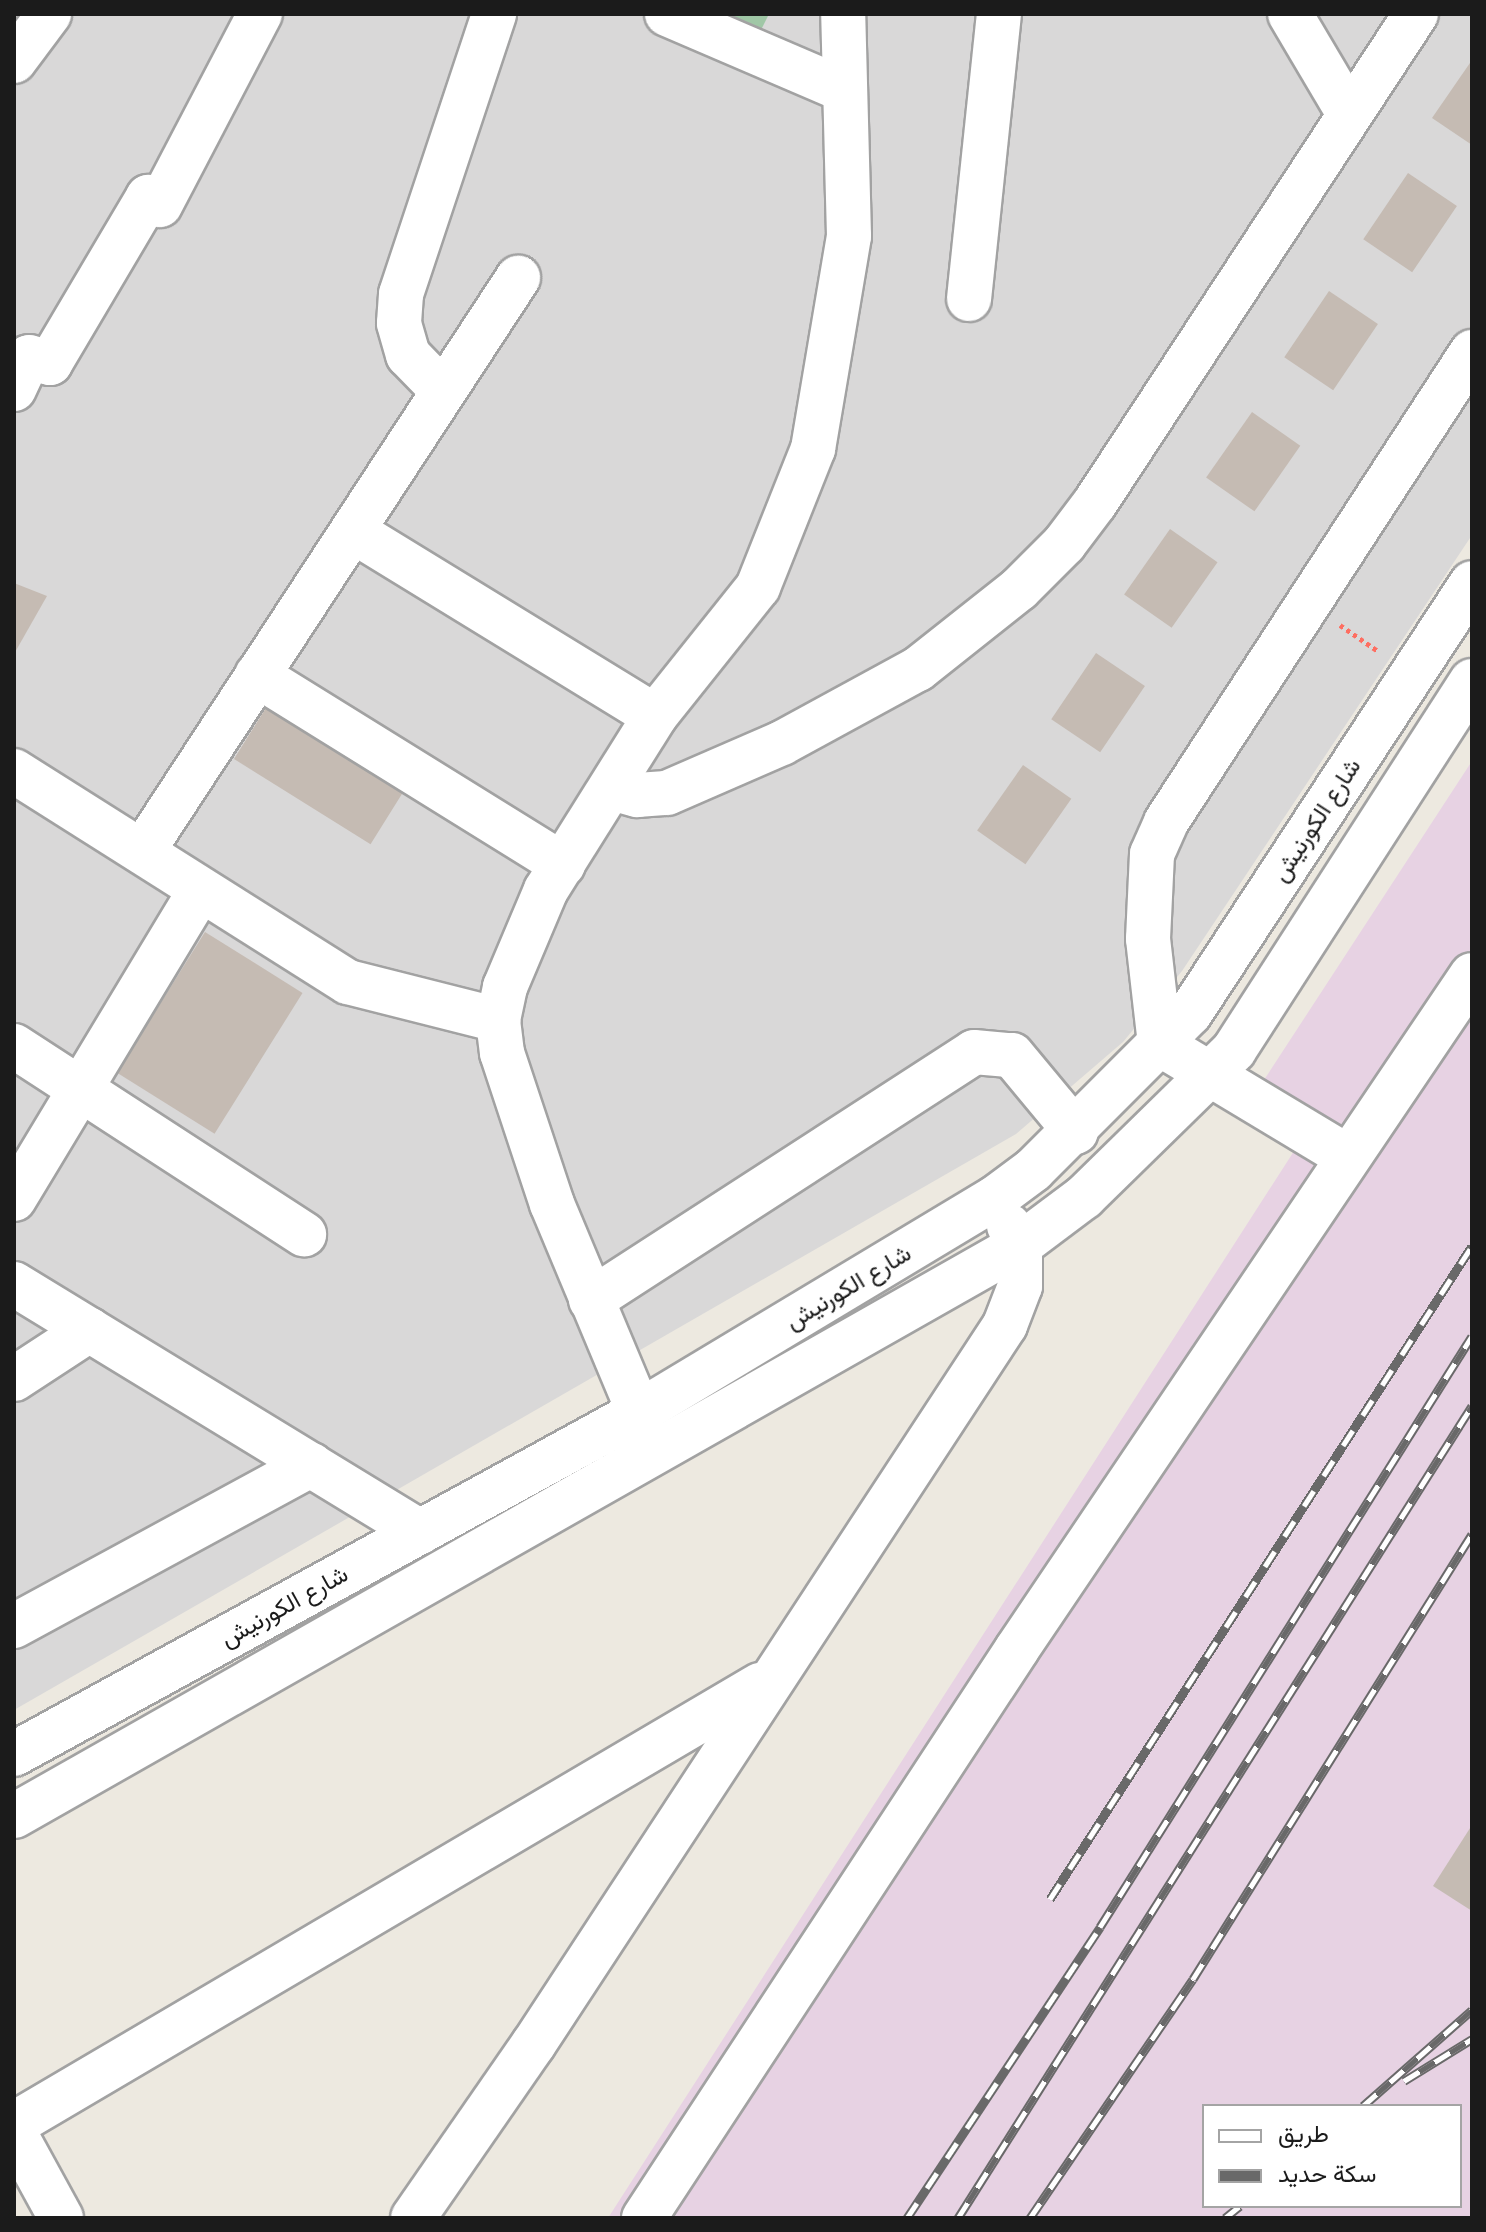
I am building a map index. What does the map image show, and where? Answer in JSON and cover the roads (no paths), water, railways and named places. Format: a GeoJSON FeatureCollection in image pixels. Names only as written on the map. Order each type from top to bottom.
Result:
{"type":"FeatureCollection","features":[{"type":"Feature","properties":{"kind":"street"},"geometry":{"type":"LineString","coordinates":[[14,61],[49,14]]}},
{"type":"Feature","properties":{"kind":"street"},"geometry":{"type":"LineString","coordinates":[[14,389],[29,357],[50,363],[148,197],[160,205],[260,14]]}},
{"type":"Feature","properties":{"kind":"street"},"geometry":{"type":"LineString","coordinates":[[443,391],[408,355],[399,323],[401,294],[494,14]]}},
{"type":"Feature","properties":{"kind":"street"},"geometry":{"type":"LineString","coordinates":[[667,14],[842,89]]}},
{"type":"Feature","properties":{"kind":"street"},"geometry":{"type":"LineString","coordinates":[[639,1412],[547,1189],[502,1053],[498,1020],[531,917],[655,716],[758,587],[813,449],[849,236],[842,89],[843,14]]}},
{"type":"Feature","properties":{"kind":"street"},"geometry":{"type":"LineString","coordinates":[[969,299],[999,14]]}},
{"type":"Feature","properties":{"kind":"street"},"geometry":{"type":"LineString","coordinates":[[1290,14],[1348,112]]}},
{"type":"Feature","properties":{"kind":"street"},"geometry":{"type":"LineString","coordinates":[[612,788],[637,795],[667,793],[782,743],[918,669],[1019,589],[1064,544],[1095,503],[1348,112],[1416,14]]}},
{"type":"Feature","properties":{"kind":"street"},"geometry":{"type":"LineString","coordinates":[[144,849],[518,278]]}},
{"type":"Feature","properties":{"kind":"street"},"geometry":{"type":"LineString","coordinates":[[1348,1157],[1160,1044],[1146,896],[1152,854],[1166,822],[1472,352]]}},
{"type":"Feature","properties":{"kind":"street"},"geometry":{"type":"LineString","coordinates":[[353,531],[655,716]]}},
{"type":"Feature","properties":{"kind":"street","name":"شارع الكورنيش"},"geometry":{"type":"LineString","coordinates":[[14,1754],[639,1412],[994,1199],[1076,1132],[1190,1013],[1472,583]]}},
{"type":"Feature","properties":{"kind":"street"},"geometry":{"type":"LineString","coordinates":[[257,675],[563,865]]}},
{"type":"Feature","properties":{"kind":"street","name":"شارع الكورنيش"},"geometry":{"type":"LineString","coordinates":[[14,1816],[1020,1245],[1095,1187],[1234,1050],[1472,681]]}},
{"type":"Feature","properties":{"kind":"street"},"geometry":{"type":"LineString","coordinates":[[14,771],[144,849],[200,891],[348,982],[498,1020]]}},
{"type":"Feature","properties":{"kind":"street"},"geometry":{"type":"LineString","coordinates":[[14,1199],[200,891]]}},
{"type":"Feature","properties":{"kind":"street"},"geometry":{"type":"LineString","coordinates":[[644,2218],[1472,975]]}},
{"type":"Feature","properties":{"kind":"street"},"geometry":{"type":"LineString","coordinates":[[14,1046],[304,1234]]}},
{"type":"Feature","properties":{"kind":"street"},"geometry":{"type":"LineString","coordinates":[[591,1300],[974,1052],[1012,1055],[1076,1132]]}},
{"type":"Feature","properties":{"kind":"street"},"geometry":{"type":"LineString","coordinates":[[413,2218],[533,2045],[769,1680],[1005,1325],[1020,1286],[1020,1245],[994,1199]]}},
{"type":"Feature","properties":{"kind":"street"},"geometry":{"type":"LineString","coordinates":[[14,1284],[420,1532]]}},
{"type":"Feature","properties":{"kind":"street"},"geometry":{"type":"LineString","coordinates":[[14,1379],[89,1330]]}},
{"type":"Feature","properties":{"kind":"street"},"geometry":{"type":"LineString","coordinates":[[14,1626],[311,1465]]}},
{"type":"Feature","properties":{"kind":"street"},"geometry":{"type":"LineString","coordinates":[[14,2124],[769,1680]]}},
{"type":"Feature","properties":{"kind":"street"},"geometry":{"type":"LineString","coordinates":[[14,2132],[61,2218]]}},
{"type":"Feature","properties":{"kind":"railway"},"geometry":{"type":"LineString","coordinates":[[1050,1899],[1472,1246]]}},
{"type":"Feature","properties":{"kind":"railway"},"geometry":{"type":"LineString","coordinates":[[907,2218],[1100,1927],[1472,1336]]}},
{"type":"Feature","properties":{"kind":"railway"},"geometry":{"type":"LineString","coordinates":[[958,2218],[1472,1406]]}},
{"type":"Feature","properties":{"kind":"railway"},"geometry":{"type":"LineString","coordinates":[[1030,2218],[1193,1979],[1472,1534]]}},
{"type":"Feature","properties":{"kind":"railway"},"geometry":{"type":"LineString","coordinates":[[1365,2104],[1472,2010]]}},
{"type":"Feature","properties":{"kind":"railway"},"geometry":{"type":"LineString","coordinates":[[1404,2081],[1472,2039]]}},
{"type":"Feature","properties":{"kind":"railway"},"geometry":{"type":"LineString","coordinates":[[1225,2218],[1238,2208]]}}]}
